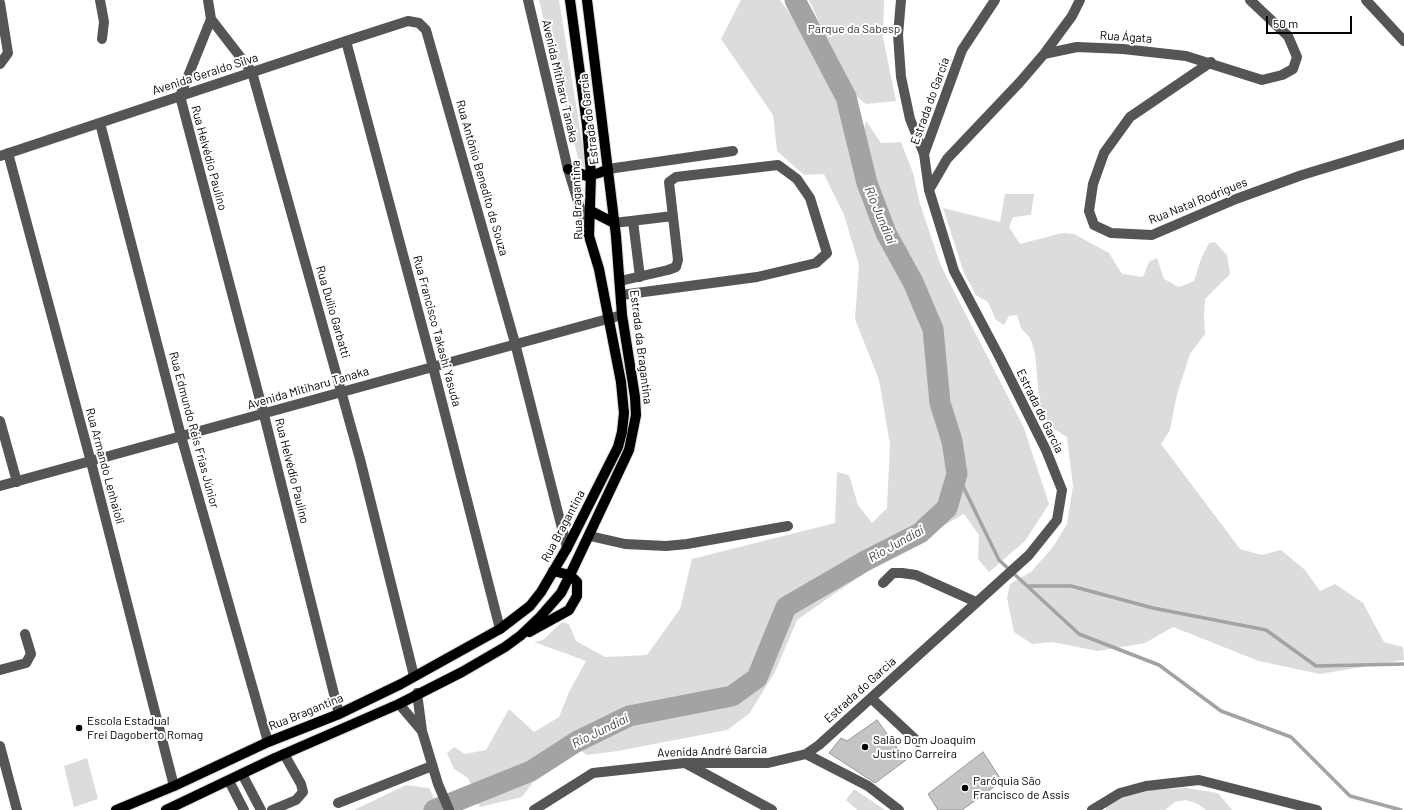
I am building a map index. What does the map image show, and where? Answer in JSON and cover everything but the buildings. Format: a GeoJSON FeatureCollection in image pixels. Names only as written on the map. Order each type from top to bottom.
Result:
{"type":"FeatureCollection","features":[{"type":"Feature","properties":{"kind":"main road","name":"Rua Bragantina"},"geometry":{"type":"LineString","coordinates":[[116,810],[174,786],[268,742],[339,714],[414,676],[500,629],[530,606],[567,548],[610,466],[622,432],[623,398],[599,269],[589,236],[591,211],[586,125],[570,0]]}},
{"type":"Feature","properties":{"kind":"main road","name":"Estrada do Garcia"},"geometry":{"type":"LineString","coordinates":[[586,0],[616,236]]}},
{"type":"Feature","properties":{"kind":"main road"},"geometry":{"type":"LineString","coordinates":[[568,169],[590,175],[608,169]]}},
{"type":"Feature","properties":{"kind":"main road"},"geometry":{"type":"LineString","coordinates":[[591,211],[614,223]]}},
{"type":"Feature","properties":{"kind":"main road","name":"Estrada da Bragantina"},"geometry":{"type":"LineString","coordinates":[[403,701],[462,672],[520,636],[550,606],[561,593],[622,470],[630,450],[636,415],[635,397],[622,315],[616,236]]}},
{"type":"Feature","properties":{"kind":"main road"},"geometry":{"type":"LineString","coordinates":[[582,520],[584,529],[590,536]]}},
{"type":"Feature","properties":{"kind":"main road"},"geometry":{"type":"LineString","coordinates":[[520,636],[560,616],[574,603],[578,589],[576,582],[570,575],[553,571]]}},
{"type":"Feature","properties":{"kind":"main road"},"geometry":{"type":"LineString","coordinates":[[166,810],[284,754],[403,701]]}},
{"type":"Feature","properties":{"kind":"street"},"geometry":{"type":"LineString","coordinates":[[100,0],[104,22],[102,38]]}},
{"type":"Feature","properties":{"kind":"street"},"geometry":{"type":"LineString","coordinates":[[180,96],[210,19],[208,0]]}},
{"type":"Feature","properties":{"kind":"street","name":"Avenida Mitiharu Tanaka"},"geometry":{"type":"LineString","coordinates":[[528,0],[568,169],[589,236]]}},
{"type":"Feature","properties":{"kind":"street"},"geometry":{"type":"LineString","coordinates":[[901,0],[898,35],[901,77],[910,119],[924,154]]}},
{"type":"Feature","properties":{"kind":"street","name":"Estrada do Garcia"},"geometry":{"type":"LineString","coordinates":[[806,754],[819,745],[1029,554],[1057,520],[1062,490],[1046,450],[1006,369],[954,271],[929,190],[924,154],[962,50],[995,0]]}},
{"type":"Feature","properties":{"kind":"street"},"geometry":{"type":"LineString","coordinates":[[929,190],[947,159],[1020,82],[1044,54],[1072,16],[1080,0]]}},
{"type":"Feature","properties":{"kind":"street","name":"Rua Ágata"},"geometry":{"type":"LineString","coordinates":[[1044,54],[1076,47],[1123,49],[1186,56],[1211,62],[1262,80],[1282,75],[1293,69],[1297,58],[1288,36],[1250,0]]}},
{"type":"Feature","properties":{"kind":"street"},"geometry":{"type":"LineString","coordinates":[[1366,0],[1404,41]]}},
{"type":"Feature","properties":{"kind":"street"},"geometry":{"type":"LineString","coordinates":[[0,3],[8,53],[0,64]]}},
{"type":"Feature","properties":{"kind":"street"},"geometry":{"type":"LineString","coordinates":[[210,19],[252,72]]}},
{"type":"Feature","properties":{"kind":"street","name":"Avenida Geraldo Silva"},"geometry":{"type":"LineString","coordinates":[[4,155],[408,21],[419,23]]}},
{"type":"Feature","properties":{"kind":"street","name":"Rua Antônio Benedito de Souza"},"geometry":{"type":"LineString","coordinates":[[419,23],[426,30],[515,343],[567,548]]}},
{"type":"Feature","properties":{"kind":"street","name":"Rua Francisco Takashi Yasuda"},"geometry":{"type":"LineString","coordinates":[[346,41],[433,367],[500,629]]}},
{"type":"Feature","properties":{"kind":"street","name":"Rua Natal Rodrigues"},"geometry":{"type":"LineString","coordinates":[[1211,62],[1130,117],[1104,153],[1093,184],[1089,211],[1094,225],[1111,233],[1152,235],[1236,199],[1302,175],[1404,144]]}},
{"type":"Feature","properties":{"kind":"street","name":"Rua Duílio Garbatti"},"geometry":{"type":"LineString","coordinates":[[252,72],[342,392],[414,676]]}},
{"type":"Feature","properties":{"kind":"street","name":"Rua Helvédio Paulino"},"geometry":{"type":"LineString","coordinates":[[180,96],[264,415],[339,714]]}},
{"type":"Feature","properties":{"kind":"street","name":"Rua Edmundo Réis Frias Júnior"},"geometry":{"type":"LineString","coordinates":[[100,123],[181,436],[268,742]]}},
{"type":"Feature","properties":{"kind":"street"},"geometry":{"type":"LineString","coordinates":[[608,169],[733,151]]}},
{"type":"Feature","properties":{"kind":"street","name":"Rua Armando Lenhaioli"},"geometry":{"type":"LineString","coordinates":[[4,155],[91,462],[174,786]]}},
{"type":"Feature","properties":{"kind":"street"},"geometry":{"type":"LineString","coordinates":[[620,281],[676,267],[678,260],[669,182],[671,179],[778,165],[798,179],[810,198],[827,254],[816,263],[757,277],[621,295]]}},
{"type":"Feature","properties":{"kind":"street"},"geometry":{"type":"LineString","coordinates":[[614,223],[673,216]]}},
{"type":"Feature","properties":{"kind":"street"},"geometry":{"type":"LineString","coordinates":[[633,221],[640,277]]}},
{"type":"Feature","properties":{"kind":"street","name":"Avenida Mitiharu Tanaka"},"geometry":{"type":"LineString","coordinates":[[0,486],[181,436],[264,415],[515,343],[622,315]]}},
{"type":"Feature","properties":{"kind":"street"},"geometry":{"type":"LineString","coordinates":[[0,421],[17,482]]}},
{"type":"Feature","properties":{"kind":"street"},"geometry":{"type":"LineString","coordinates":[[590,536],[625,544],[666,546],[686,544],[788,526]]}},
{"type":"Feature","properties":{"kind":"street"},"geometry":{"type":"LineString","coordinates":[[884,583],[893,573],[916,575],[976,602]]}},
{"type":"Feature","properties":{"kind":"street"},"geometry":{"type":"LineString","coordinates":[[0,670],[26,663],[31,654],[25,634]]}},
{"type":"Feature","properties":{"kind":"street"},"geometry":{"type":"LineString","coordinates":[[417,693],[422,731],[438,784],[449,810]]}},
{"type":"Feature","properties":{"kind":"street"},"geometry":{"type":"LineString","coordinates":[[871,698],[918,742]]}},
{"type":"Feature","properties":{"kind":"street"},"geometry":{"type":"LineString","coordinates":[[403,701],[422,731]]}},
{"type":"Feature","properties":{"kind":"street"},"geometry":{"type":"LineString","coordinates":[[0,746],[16,810]]}},
{"type":"Feature","properties":{"kind":"street"},"geometry":{"type":"LineString","coordinates":[[272,810],[296,800],[303,792],[301,784],[284,754]]}},
{"type":"Feature","properties":{"kind":"street"},"geometry":{"type":"LineString","coordinates":[[806,754],[868,786],[898,810]]}},
{"type":"Feature","properties":{"kind":"street","name":"Avenida André Garcia"},"geometry":{"type":"LineString","coordinates":[[534,810],[593,773],[684,763],[768,764],[806,754]]}},
{"type":"Feature","properties":{"kind":"street"},"geometry":{"type":"LineString","coordinates":[[684,763],[706,773],[772,810]]}},
{"type":"Feature","properties":{"kind":"street"},"geometry":{"type":"LineString","coordinates":[[338,803],[432,766]]}},
{"type":"Feature","properties":{"kind":"street"},"geometry":{"type":"LineString","coordinates":[[242,774],[261,810]]}},
{"type":"Feature","properties":{"kind":"street"},"geometry":{"type":"LineString","coordinates":[[229,780],[244,810]]}},
{"type":"Feature","properties":{"kind":"street"},"geometry":{"type":"LineString","coordinates":[[1092,810],[1120,793],[1146,786],[1199,780],[1317,810]]}},
{"type":"Feature","properties":{"kind":"green space"},"geometry":{"type":"Polygon","coordinates":[[[539,0],[559,0],[586,166],[583,167],[580,166],[539,0]]]}},
{"type":"Feature","properties":{"kind":"green space"},"geometry":{"type":"Polygon","coordinates":[[[741,0],[780,0],[799,26],[834,94],[855,164],[866,121],[881,143],[901,142],[913,173],[920,204],[941,266],[1024,428],[1049,504],[1025,541],[989,572],[978,559],[979,535],[964,514],[900,550],[834,594],[797,620],[775,672],[749,714],[727,730],[618,751],[587,755],[565,739],[522,797],[480,807],[468,778],[454,769],[447,753],[454,747],[465,754],[486,750],[509,709],[534,732],[559,717],[569,692],[586,661],[534,642],[543,640],[562,622],[569,624],[576,641],[605,657],[647,655],[680,609],[692,559],[835,523],[837,472],[849,475],[858,505],[872,523],[887,508],[890,444],[879,380],[855,319],[859,265],[844,215],[824,174],[804,175],[777,151],[773,115],[721,39],[741,0]]]}},
{"type":"Feature","properties":{"kind":"green space","name":"Parque da Sabesp"},"geometry":{"type":"Polygon","coordinates":[[[809,0],[884,0],[883,37],[896,101],[866,104],[851,92],[809,0]]]}},
{"type":"Feature","properties":{"kind":"green space"},"geometry":{"type":"Polygon","coordinates":[[[1005,194],[1034,194],[1031,215],[1013,217],[1009,227],[1020,244],[1062,233],[1074,234],[1109,253],[1122,274],[1143,277],[1149,262],[1157,258],[1164,279],[1179,287],[1194,281],[1201,259],[1209,243],[1215,242],[1227,255],[1230,274],[1205,299],[1205,334],[1190,354],[1177,394],[1170,430],[1161,444],[1240,549],[1262,555],[1281,550],[1305,570],[1320,591],[1335,584],[1363,603],[1384,642],[1403,647],[1404,660],[1320,674],[1259,661],[1173,627],[1145,643],[1098,651],[1052,642],[1032,644],[1014,632],[1007,598],[1010,584],[1031,572],[1053,547],[1067,524],[1073,486],[1067,437],[1051,427],[1040,408],[1035,353],[1030,338],[1021,328],[1017,315],[1009,316],[1004,325],[996,320],[988,302],[976,295],[964,273],[943,208],[1000,222],[1005,194]]]}},
{"type":"Feature","properties":{"kind":"green space"},"geometry":{"type":"Polygon","coordinates":[[[87,758],[98,799],[74,807],[64,766],[87,758]]]}},
{"type":"Feature","properties":{"kind":"green space"},"geometry":{"type":"Polygon","coordinates":[[[406,785],[429,788],[440,810],[354,810],[406,785]]]}},
{"type":"Feature","properties":{"kind":"green space"},"geometry":{"type":"Polygon","coordinates":[[[1186,788],[1218,793],[1232,810],[1206,810],[1198,804],[1186,800],[1175,802],[1165,810],[1106,810],[1106,805],[1123,796],[1149,790],[1186,788]]]}},
{"type":"Feature","properties":{"kind":"green space"},"geometry":{"type":"Polygon","coordinates":[[[854,789],[885,810],[857,810],[846,800],[854,789]]]}},
{"type":"Feature","properties":{"kind":"waterway","name":"Rio Jundiaí"},"geometry":{"type":"LineString","coordinates":[[434,810],[531,771],[576,742],[629,716],[732,696],[757,678],[786,607],[865,561],[920,533],[947,508],[957,474],[952,441],[940,403],[933,329],[913,282],[886,233],[867,183],[846,97],[795,0]]}},
{"type":"Feature","properties":{"kind":"waterway"},"geometry":{"type":"LineString","coordinates":[[957,474],[999,560],[1079,634],[1159,665],[1221,711],[1291,737],[1350,796],[1401,810]]}},
{"type":"Feature","properties":{"kind":"waterway"},"geometry":{"type":"LineString","coordinates":[[1029,586],[1071,586],[1153,608],[1266,630],[1316,666],[1404,664]]}},
{"type":"Feature","properties":{"kind":"place","name":"Escola Estadual Frei Dagoberto Romag"},"geometry":{"type":"Point","coordinates":[79,728]}},
{"type":"Feature","properties":{"kind":"place","name":"Salão Dom Joaquim Justino Carreira"},"geometry":{"type":"Point","coordinates":[865,747]}},
{"type":"Feature","properties":{"kind":"place","name":"Paróquia São Francisco de Assis"},"geometry":{"type":"Point","coordinates":[965,788]}}]}
